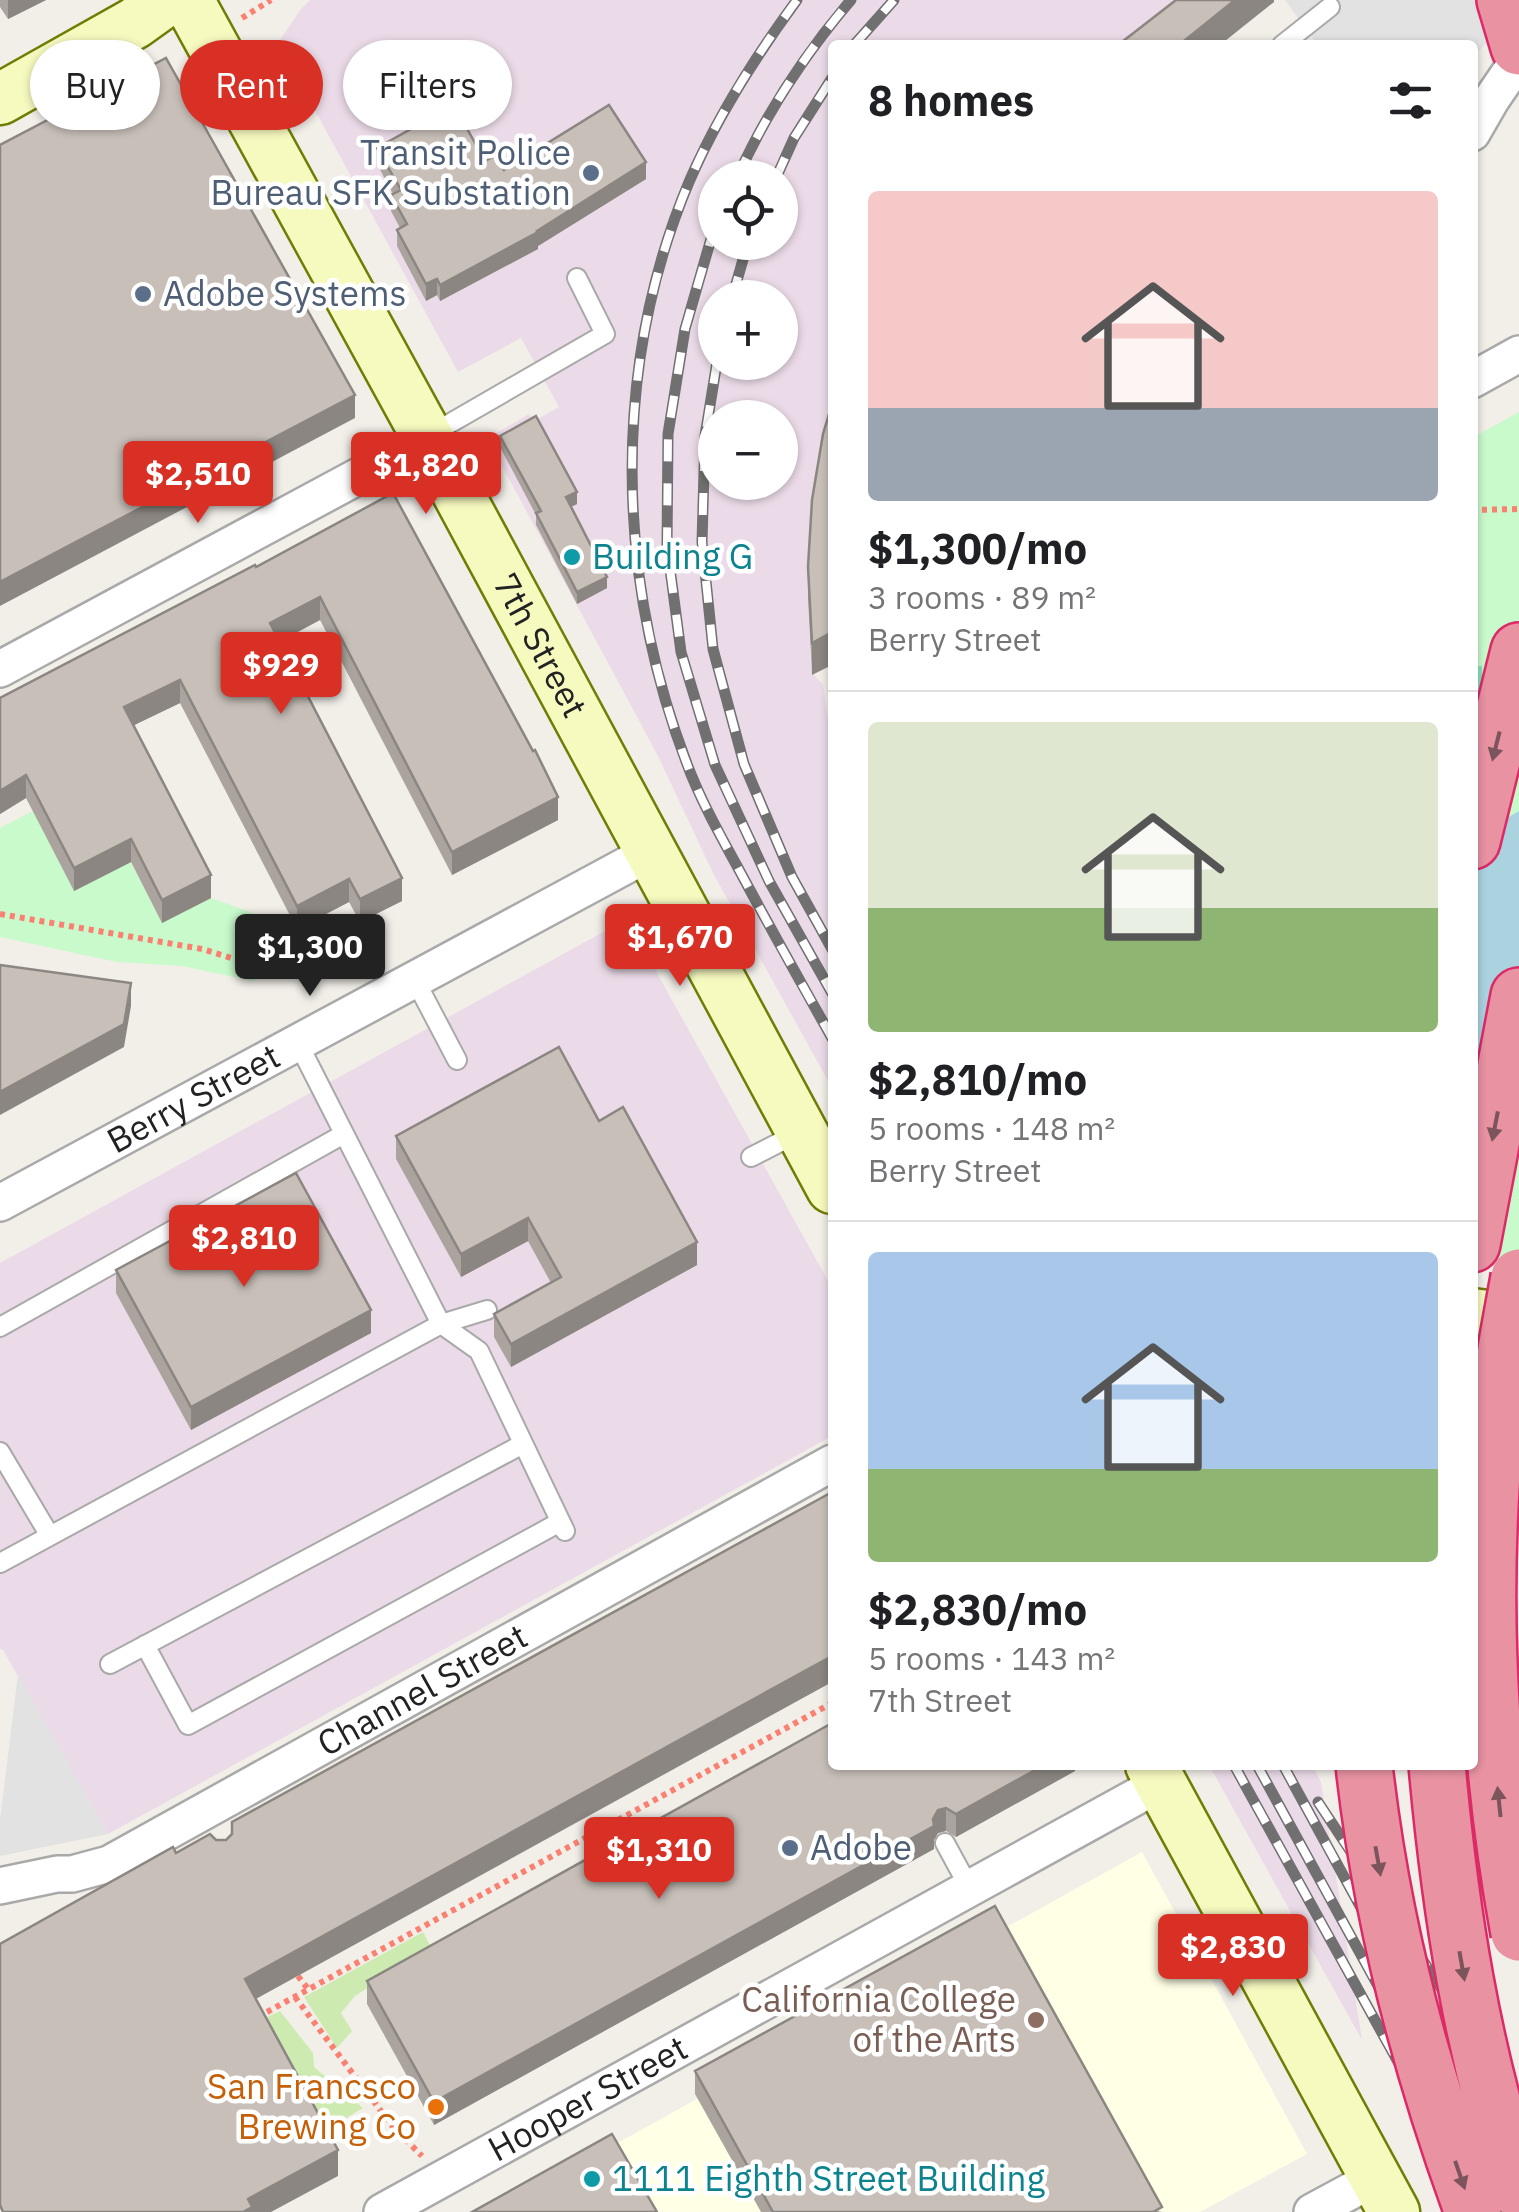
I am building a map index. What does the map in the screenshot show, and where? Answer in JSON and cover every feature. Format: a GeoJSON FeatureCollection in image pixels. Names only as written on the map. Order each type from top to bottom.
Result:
{"type":"FeatureCollection","features":[{"type":"Feature","properties":{"kind":"highway"},"geometry":{"type":"LineString","coordinates":[[1505,0],[1519,47]]}},
{"type":"Feature","properties":{"kind":"highway"},"geometry":{"type":"LineString","coordinates":[[1478,817],[1519,652]]}},
{"type":"Feature","properties":{"kind":"highway"},"geometry":{"type":"LineString","coordinates":[[1478,1212],[1519,996]]}},
{"type":"Feature","properties":{"kind":"highway"},"geometry":{"type":"LineString","coordinates":[[1519,1276],[1501,1380],[1488,1562],[1495,1768],[1504,1852],[1519,1933]]}},
{"type":"Feature","properties":{"kind":"highway"},"geometry":{"type":"LineString","coordinates":[[1365,1770],[1382,1885],[1413,2026],[1473,2212]]}},
{"type":"Feature","properties":{"kind":"highway"},"geometry":{"type":"LineString","coordinates":[[1436,1770],[1460,1955],[1480,2056],[1519,2190]]}},
{"type":"Feature","properties":{"kind":"main road"},"geometry":{"type":"LineString","coordinates":[[0,99],[135,22],[166,0]]}},
{"type":"Feature","properties":{"kind":"main road","name":"7th Street"},"geometry":{"type":"LineString","coordinates":[[188,0],[428,436],[828,1180]]}},
{"type":"Feature","properties":{"kind":"main road"},"geometry":{"type":"LineString","coordinates":[[1478,1315],[1519,1320]]}},
{"type":"Feature","properties":{"kind":"main road"},"geometry":{"type":"LineString","coordinates":[[1478,1442],[1519,1444]]}},
{"type":"Feature","properties":{"kind":"main road"},"geometry":{"type":"LineString","coordinates":[[1156,1774],[1384,2195]]}},
{"type":"Feature","properties":{"kind":"street"},"geometry":{"type":"LineString","coordinates":[[1478,122],[1519,58]]}},
{"type":"Feature","properties":{"kind":"street"},"geometry":{"type":"LineString","coordinates":[[1478,377],[1519,354]]}},
{"type":"Feature","properties":{"kind":"street"},"geometry":{"type":"LineString","coordinates":[[0,669],[428,436]]}},
{"type":"Feature","properties":{"kind":"street","name":"Berry Street"},"geometry":{"type":"LineString","coordinates":[[0,1203],[651,852]]}},
{"type":"Feature","properties":{"kind":"street","name":"Channel Street"},"geometry":{"type":"LineString","coordinates":[[0,1886],[109,1864],[204,1823],[828,1464]]}},
{"type":"Feature","properties":{"kind":"street","name":"Hooper Street"},"geometry":{"type":"LineString","coordinates":[[382,2212],[970,1889],[1156,1774]]}},
{"type":"Feature","properties":{"kind":"street"},"geometry":{"type":"LineString","coordinates":[[1312,2212],[1384,2195]]}},
{"type":"Feature","properties":{"kind":"lane"},"geometry":{"type":"LineString","coordinates":[[1288,40],[1330,7]]}},
{"type":"Feature","properties":{"kind":"lane"},"geometry":{"type":"LineString","coordinates":[[428,436],[604,334],[576,278]]}},
{"type":"Feature","properties":{"kind":"lane"},"geometry":{"type":"LineString","coordinates":[[415,980],[457,1060]]}},
{"type":"Feature","properties":{"kind":"lane"},"geometry":{"type":"LineString","coordinates":[[144,1645],[188,1725],[562,1526],[479,1351],[441,1324],[298,1043]]}},
{"type":"Feature","properties":{"kind":"lane"},"geometry":{"type":"LineString","coordinates":[[751,1157],[802,1131]]}},
{"type":"Feature","properties":{"kind":"lane"},"geometry":{"type":"LineString","coordinates":[[0,1326],[344,1134]]}},
{"type":"Feature","properties":{"kind":"lane"},"geometry":{"type":"LineString","coordinates":[[0,1563],[441,1324],[486,1310]]}},
{"type":"Feature","properties":{"kind":"lane"},"geometry":{"type":"LineString","coordinates":[[110,1664],[523,1444]]}},
{"type":"Feature","properties":{"kind":"lane"},"geometry":{"type":"LineString","coordinates":[[0,1452],[50,1536]]}},
{"type":"Feature","properties":{"kind":"lane"},"geometry":{"type":"LineString","coordinates":[[945,1842],[970,1889]]}},
{"type":"Feature","properties":{"kind":"path"},"geometry":{"type":"LineString","coordinates":[[249,12],[270,0]]}},
{"type":"Feature","properties":{"kind":"path"},"geometry":{"type":"LineString","coordinates":[[1478,510],[1519,509]]}},
{"type":"Feature","properties":{"kind":"path"},"geometry":{"type":"LineString","coordinates":[[0,914],[202,949],[283,974]]}},
{"type":"Feature","properties":{"kind":"path"},"geometry":{"type":"LineString","coordinates":[[267,2012],[828,1705]]}},
{"type":"Feature","properties":{"kind":"path"},"geometry":{"type":"LineString","coordinates":[[298,1976],[308,1990]]}},
{"type":"Feature","properties":{"kind":"path"},"geometry":{"type":"LineString","coordinates":[[295,1997],[392,2126]]}},
{"type":"Feature","properties":{"kind":"shaded area"},"geometry":{"type":"Polygon","coordinates":[[[310,0],[1217,0],[1166,40],[828,40],[828,463],[808,599],[811,668],[823,684],[828,720],[828,1081],[713,873],[658,756],[493,449],[499,445],[493,435],[529,414],[534,421],[559,407],[521,338],[458,372],[323,125],[323,40],[280,40],[310,0]]]}},
{"type":"Feature","properties":{"kind":"shaded area"},"geometry":{"type":"Polygon","coordinates":[[[1285,0],[1519,0],[1478,53],[1478,40],[1314,40],[1285,0]]]}},
{"type":"Feature","properties":{"kind":"shaded area"},"geometry":{"type":"Polygon","coordinates":[[[627,919],[828,1281],[828,1438],[108,1834],[0,1649],[0,1263],[627,919]]]}},
{"type":"Feature","properties":{"kind":"shaded area"},"geometry":{"type":"Polygon","coordinates":[[[18,1674],[108,1834],[0,1856],[0,1820],[18,1674]]]}},
{"type":"Feature","properties":{"kind":"shaded area"},"geometry":{"type":"Polygon","coordinates":[[[1212,1770],[1315,1770],[1321,1782],[1362,2040],[1212,1770]]]}},
{"type":"Feature","properties":{"kind":"shaded area","name":"California College of the Arts"},"geometry":{"type":"Polygon","coordinates":[[[1142,1852],[1307,2154],[1200,2212],[493,2212],[1142,1852]]]}},
{"type":"Feature","properties":{"kind":"green space"},"geometry":{"type":"Polygon","coordinates":[[[1519,412],[1519,811],[1478,835],[1478,435],[1519,412]]]}},
{"type":"Feature","properties":{"kind":"green space"},"geometry":{"type":"Polygon","coordinates":[[[1478,666],[1482,666],[1483,736],[1478,736],[1478,666]]]}},
{"type":"Feature","properties":{"kind":"green space"},"geometry":{"type":"Polygon","coordinates":[[[33,811],[74,891],[130,861],[162,922],[211,898],[297,929],[308,948],[253,981],[182,966],[117,962],[0,937],[0,828],[33,811]]]}},
{"type":"Feature","properties":{"kind":"green space"},"geometry":{"type":"Polygon","coordinates":[[[1519,1115],[1519,1268],[1481,1262],[1519,1115]]]}},
{"type":"Feature","properties":{"kind":"green space"},"geometry":{"type":"Polygon","coordinates":[[[423,1932],[431,1947],[355,1996],[341,2013],[352,2031],[337,2048],[304,1997],[423,1932]]]}},
{"type":"Feature","properties":{"kind":"green space"},"geometry":{"type":"Polygon","coordinates":[[[280,2011],[313,2053],[314,2067],[363,2108],[324,2131],[263,2019],[280,2011]]]}},
{"type":"Feature","properties":{"kind":"water"},"geometry":{"type":"Polygon","coordinates":[[[1519,811],[1519,1115],[1478,1142],[1478,835],[1519,811]]]}},
{"type":"Feature","properties":{"kind":"building"},"geometry":{"type":"Polygon","coordinates":[[[1176,0],[1235,0],[1185,40],[1124,40],[1176,0]]]}},
{"type":"Feature","properties":{"kind":"building","name":"Adobe Systems"},"geometry":{"type":"Polygon","coordinates":[[[166,58],[180,83],[180,130],[206,130],[355,395],[0,582],[0,145],[30,129],[160,130],[160,61],[166,58]]]}},
{"type":"Feature","properties":{"kind":"building"},"geometry":{"type":"Polygon","coordinates":[[[609,105],[646,162],[538,232],[440,285],[437,279],[426,284],[397,230],[407,224],[391,195],[401,190],[377,148],[409,130],[468,130],[485,161],[496,155],[504,170],[609,105]]]}},
{"type":"Feature","properties":{"kind":"building"},"geometry":{"type":"Polygon","coordinates":[[[536,416],[577,492],[566,497],[607,577],[577,592],[536,513],[541,511],[500,436],[536,416]]]}},
{"type":"Feature","properties":{"kind":"building"},"geometry":{"type":"Polygon","coordinates":[[[828,417],[828,634],[812,643],[808,567],[812,500],[828,417]]]}},
{"type":"Feature","properties":{"kind":"building"},"geometry":{"type":"Polygon","coordinates":[[[393,493],[558,797],[452,852],[320,597],[270,623],[402,878],[360,899],[349,879],[297,906],[180,680],[124,707],[211,875],[162,900],[131,839],[74,868],[26,775],[0,791],[0,698],[393,493]]]}},
{"type":"Feature","properties":{"kind":"building"},"geometry":{"type":"Polygon","coordinates":[[[0,965],[131,983],[124,1024],[0,1092],[0,965]]]}},
{"type":"Feature","properties":{"kind":"building"},"geometry":{"type":"Polygon","coordinates":[[[559,1047],[599,1121],[623,1107],[697,1242],[511,1344],[494,1314],[561,1277],[528,1218],[461,1254],[396,1136],[559,1047]]]}},
{"type":"Feature","properties":{"kind":"building"},"geometry":{"type":"Polygon","coordinates":[[[296,1173],[371,1310],[191,1407],[116,1270],[296,1173]]]}},
{"type":"Feature","properties":{"kind":"building"},"geometry":{"type":"Polygon","coordinates":[[[828,1494],[828,1658],[245,1979],[338,2150],[248,2199],[252,2207],[243,2212],[3,2212],[0,1944],[173,1847],[176,1853],[210,1834],[216,1840],[226,1840],[232,1834],[232,1822],[828,1494]]]}},
{"type":"Feature","properties":{"kind":"building"},"geometry":{"type":"Polygon","coordinates":[[[828,1725],[828,1770],[1035,1770],[956,1814],[946,1808],[938,1810],[934,1826],[434,2102],[367,1981],[828,1725]]]}},
{"type":"Feature","properties":{"kind":"building"},"geometry":{"type":"Polygon","coordinates":[[[995,1906],[1162,2207],[1153,2212],[773,2212],[695,2071],[995,1906]]]}},
{"type":"Feature","properties":{"kind":"building","name":"1111 Eighth Street Building"},"geometry":{"type":"Polygon","coordinates":[[[612,2134],[657,2212],[472,2212],[612,2134]]]}},
{"type":"Feature","properties":{"kind":"railway"},"geometry":{"type":"LineString","coordinates":[[797,0],[724,111],[689,182],[664,252],[646,325],[635,398],[632,473],[646,621],[687,764],[717,828],[828,1031]]}},
{"type":"Feature","properties":{"kind":"railway"},"geometry":{"type":"LineString","coordinates":[[746,160],[788,85],[851,0]]}},
{"type":"Feature","properties":{"kind":"railway"},"geometry":{"type":"LineString","coordinates":[[858,40],[894,0]]}},
{"type":"Feature","properties":{"kind":"railway"},"geometry":{"type":"LineString","coordinates":[[784,160],[828,84]]}},
{"type":"Feature","properties":{"kind":"railway"},"geometry":{"type":"LineString","coordinates":[[705,260],[685,329],[668,434],[667,546],[681,652],[715,765],[769,881],[828,986]]}},
{"type":"Feature","properties":{"kind":"railway"},"geometry":{"type":"LineString","coordinates":[[737,280],[743,260]]}},
{"type":"Feature","properties":{"kind":"railway"},"geometry":{"type":"LineString","coordinates":[[714,380],[705,436],[702,542],[713,649],[744,764],[792,877],[828,942]]}},
{"type":"Feature","properties":{"kind":"railway"},"geometry":{"type":"LineString","coordinates":[[1237,1770],[1481,2212]]}},
{"type":"Feature","properties":{"kind":"railway"},"geometry":{"type":"LineString","coordinates":[[1260,1770],[1502,2212]]}},
{"type":"Feature","properties":{"kind":"railway"},"geometry":{"type":"LineString","coordinates":[[1286,1770],[1431,2036],[1503,2186]]}},
{"type":"Feature","properties":{"kind":"railway"},"geometry":{"type":"LineString","coordinates":[[1318,1802],[1519,2106]]}},
{"type":"Feature","properties":{"kind":"place","name":"Transit Police Bureau SFK Substation"},"geometry":{"type":"Point","coordinates":[591,173]}},
{"type":"Feature","properties":{"kind":"place","name":"Adobe Systems"},"geometry":{"type":"Point","coordinates":[143,294]}},
{"type":"Feature","properties":{"kind":"place","name":"Building G"},"geometry":{"type":"Point","coordinates":[572,557]}},
{"type":"Feature","properties":{"kind":"place","name":"Adobe"},"geometry":{"type":"Point","coordinates":[790,1848]}},
{"type":"Feature","properties":{"kind":"place","name":"California College of the Arts"},"geometry":{"type":"Point","coordinates":[1036,2020]}},
{"type":"Feature","properties":{"kind":"place","name":"San Francsco Brewing Co"},"geometry":{"type":"Point","coordinates":[436,2107]}},
{"type":"Feature","properties":{"kind":"place","name":"1111 Eighth Street Building"},"geometry":{"type":"Point","coordinates":[592,2179]}}]}
